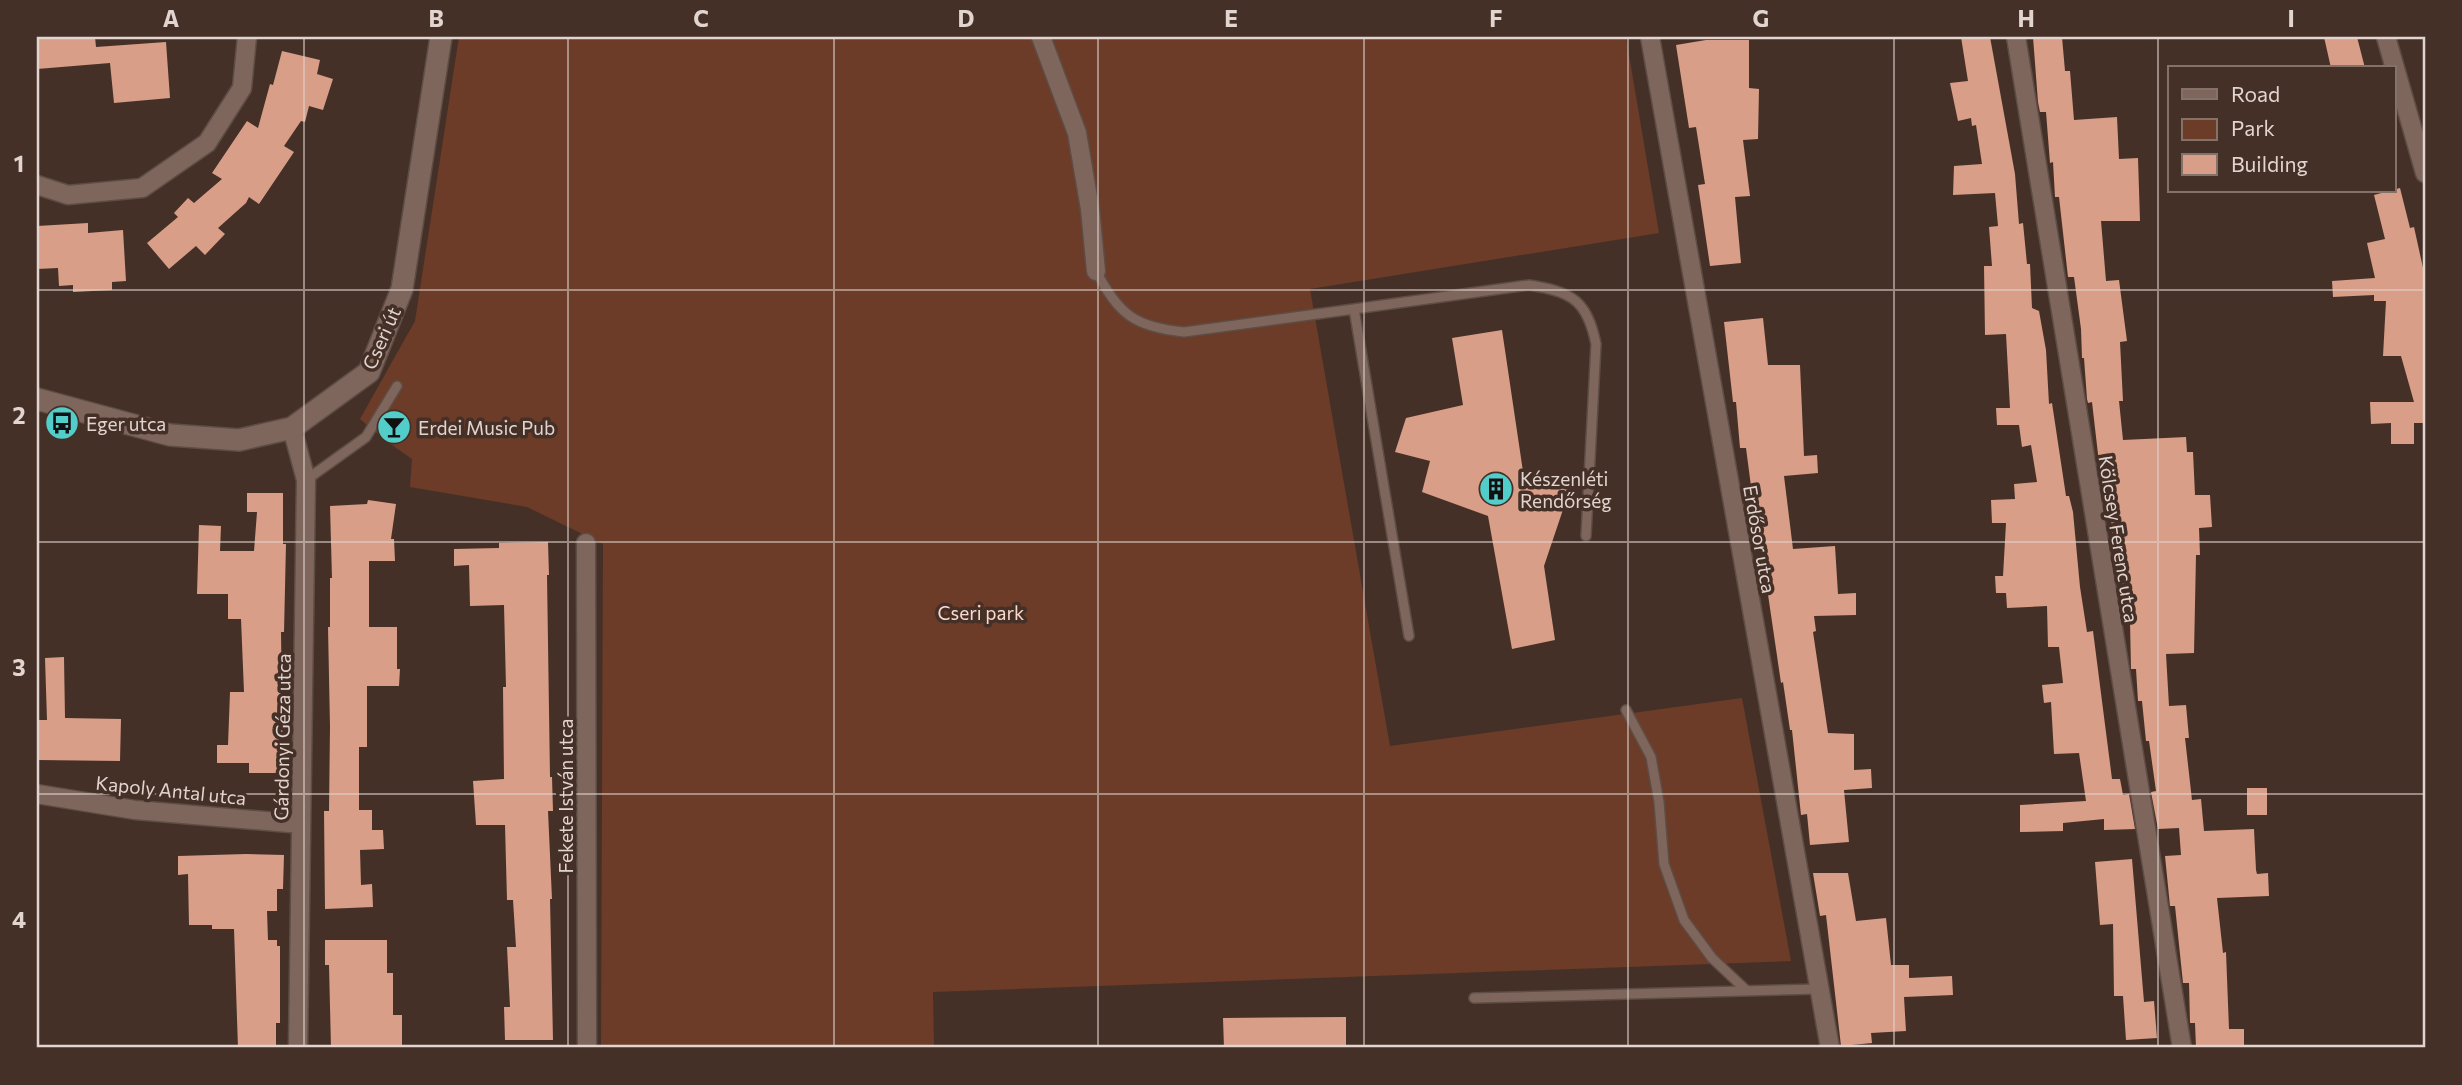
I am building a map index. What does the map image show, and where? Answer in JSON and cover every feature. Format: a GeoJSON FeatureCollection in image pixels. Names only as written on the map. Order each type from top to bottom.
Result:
{"type":"FeatureCollection","features":[{"type":"Feature","properties":{"kind":"street"},"geometry":{"type":"LineString","coordinates":[[37,186],[68,195],[142,188],[207,143],[242,88],[247,37]]}},
{"type":"Feature","properties":{"kind":"street","name":"Cseri út"},"geometry":{"type":"LineString","coordinates":[[37,399],[170,435],[239,440],[292,428],[369,372],[402,289],[441,37]]}},
{"type":"Feature","properties":{"kind":"street"},"geometry":{"type":"LineString","coordinates":[[1041,37],[1076,133],[1090,209],[1096,271]]}},
{"type":"Feature","properties":{"kind":"street","name":"Erdősor utca"},"geometry":{"type":"LineString","coordinates":[[1650,37],[1830,1048]]}},
{"type":"Feature","properties":{"kind":"street","name":"Kölcsey Ferenc utca"},"geometry":{"type":"LineString","coordinates":[[2016,37],[2182,1048]]}},
{"type":"Feature","properties":{"kind":"street"},"geometry":{"type":"LineString","coordinates":[[2386,37],[2394,66]]}},
{"type":"Feature","properties":{"kind":"street"},"geometry":{"type":"LineString","coordinates":[[2396,72],[2425,173]]}},
{"type":"Feature","properties":{"kind":"street","name":"Gárdonyi Géza utca"},"geometry":{"type":"LineString","coordinates":[[292,428],[306,480],[298,1048]]}},
{"type":"Feature","properties":{"kind":"street","name":"Fekete István utca"},"geometry":{"type":"LineString","coordinates":[[586,543],[587,1048]]}},
{"type":"Feature","properties":{"kind":"street","name":"Kapoly Antal utca"},"geometry":{"type":"LineString","coordinates":[[37,794],[135,810],[301,824]]}},
{"type":"Feature","properties":{"kind":"lane"},"geometry":{"type":"LineString","coordinates":[[1096,271],[1110,299],[1132,318],[1156,329],[1184,332],[1529,285],[1556,289],[1578,301],[1591,320],[1596,344],[1586,536]]}},
{"type":"Feature","properties":{"kind":"lane"},"geometry":{"type":"LineString","coordinates":[[1354,309],[1409,636]]}},
{"type":"Feature","properties":{"kind":"lane"},"geometry":{"type":"LineString","coordinates":[[306,480],[366,437],[397,386]]}},
{"type":"Feature","properties":{"kind":"lane"},"geometry":{"type":"LineString","coordinates":[[1626,710],[1651,757],[1659,802],[1664,864],[1684,920],[1712,958],[1747,990]]}},
{"type":"Feature","properties":{"kind":"lane"},"geometry":{"type":"LineString","coordinates":[[1474,998],[1819,989]]}},
{"type":"Feature","properties":{"kind":"green space","name":"Cseri park"},"geometry":{"type":"Polygon","coordinates":[[[459,37],[1626,37],[1659,233],[1310,289],[1390,746],[1742,698],[1791,961],[933,992],[934,1048],[601,1048],[603,544],[527,507],[410,487],[412,459],[360,419],[415,321],[459,37]]]}},
{"type":"Feature","properties":{"kind":"building"},"geometry":{"type":"Polygon","coordinates":[[[37,37],[95,37],[96,47],[166,42],[170,98],[114,103],[110,63],[37,69],[37,37]]]}},
{"type":"Feature","properties":{"kind":"building"},"geometry":{"type":"Polygon","coordinates":[[[1961,37],[1990,37],[2015,174],[2019,224],[2023,223],[2027,264],[2030,264],[2032,308],[2039,311],[2046,350],[2049,404],[2052,403],[2066,496],[2069,496],[2073,512],[2087,632],[2093,631],[2112,779],[2120,779],[2123,795],[2129,794],[2135,829],[2104,830],[2104,819],[2063,823],[2063,831],[2020,832],[2020,805],[2086,801],[2079,753],[2054,754],[2051,702],[2044,703],[2042,685],[2063,683],[2059,647],[2048,647],[2047,606],[2007,608],[2006,593],[1996,593],[1995,576],[2003,576],[2006,523],[1992,523],[1991,500],[2015,499],[2014,484],[2037,482],[2031,445],[2022,447],[2019,425],[1997,425],[1996,408],[2010,408],[2006,334],[1985,335],[1984,266],[1992,266],[1989,227],[1998,226],[1995,193],[1953,195],[1954,166],[1982,164],[1976,125],[1972,126],[1971,118],[1958,121],[1950,83],[1968,81],[1961,37]]]}},
{"type":"Feature","properties":{"kind":"building"},"geometry":{"type":"Polygon","coordinates":[[[2033,37],[2062,37],[2065,71],[2070,71],[2074,120],[2117,117],[2119,159],[2138,158],[2140,221],[2101,221],[2106,281],[2119,280],[2127,341],[2120,342],[2123,401],[2119,401],[2123,440],[2186,437],[2187,452],[2193,452],[2195,495],[2210,495],[2212,527],[2199,528],[2200,555],[2196,555],[2194,653],[2166,654],[2169,706],[2186,705],[2189,738],[2185,738],[2192,800],[2201,799],[2204,831],[2254,829],[2257,874],[2268,873],[2269,896],[2217,898],[2223,953],[2226,952],[2229,1029],[2244,1029],[2244,1048],[2196,1048],[2195,1023],[2190,1023],[2189,983],[2183,983],[2175,906],[2170,906],[2165,856],[2181,855],[2179,828],[2158,829],[2151,792],[2156,791],[2149,741],[2146,741],[2142,701],[2138,701],[2136,669],[2131,669],[2130,622],[2124,622],[2107,488],[2102,489],[2092,402],[2088,403],[2087,399],[2074,277],[2068,277],[2059,197],[2055,197],[2053,162],[2050,163],[2046,112],[2040,112],[2038,102],[2033,37]]]}},
{"type":"Feature","properties":{"kind":"building"},"geometry":{"type":"Polygon","coordinates":[[[2324,37],[2357,37],[2364,66],[2331,66],[2324,37]]]}},
{"type":"Feature","properties":{"kind":"building"},"geometry":{"type":"Polygon","coordinates":[[[1706,40],[1749,40],[1749,88],[1759,89],[1758,139],[1743,140],[1750,196],[1735,197],[1741,263],[1710,266],[1698,185],[1705,184],[1696,127],[1689,128],[1676,45],[1706,40]]]}},
{"type":"Feature","properties":{"kind":"building"},"geometry":{"type":"Polygon","coordinates":[[[282,51],[320,60],[317,74],[333,79],[323,110],[309,106],[305,122],[301,121],[284,146],[294,152],[259,204],[249,197],[246,203],[218,228],[225,234],[205,255],[196,246],[169,269],[147,243],[178,217],[174,213],[188,198],[194,203],[222,179],[212,173],[247,121],[258,128],[282,51]]]}},
{"type":"Feature","properties":{"kind":"building"},"geometry":{"type":"Polygon","coordinates":[[[2400,188],[2410,228],[2414,227],[2425,277],[2425,423],[2414,423],[2414,444],[2391,444],[2391,423],[2371,424],[2370,402],[2414,402],[2401,356],[2383,356],[2386,301],[2374,301],[2374,295],[2333,297],[2332,281],[2375,278],[2367,243],[2385,239],[2374,195],[2396,192],[2400,188]]]}},
{"type":"Feature","properties":{"kind":"building"},"geometry":{"type":"Polygon","coordinates":[[[88,223],[88,233],[123,230],[126,281],[112,282],[112,290],[73,292],[73,285],[59,286],[58,268],[37,269],[37,226],[88,223]]]}},
{"type":"Feature","properties":{"kind":"building"},"geometry":{"type":"Polygon","coordinates":[[[1763,318],[1768,365],[1800,365],[1804,456],[1817,455],[1818,473],[1784,476],[1793,549],[1835,546],[1838,594],[1856,593],[1856,615],[1814,616],[1816,631],[1813,632],[1828,733],[1854,734],[1854,770],[1871,769],[1872,788],[1844,790],[1849,842],[1810,845],[1807,814],[1801,815],[1792,730],[1783,682],[1781,683],[1746,448],[1740,448],[1724,322],[1763,318]]]}},
{"type":"Feature","properties":{"kind":"building","name":"Készenléti Rendőrség"},"geometry":{"type":"Polygon","coordinates":[[[1502,330],[1525,485],[1574,477],[1544,566],[1555,640],[1512,649],[1488,516],[1422,492],[1430,461],[1395,452],[1406,418],[1463,405],[1452,338],[1502,330]]]}},
{"type":"Feature","properties":{"kind":"building"},"geometry":{"type":"Polygon","coordinates":[[[247,493],[283,493],[283,544],[286,544],[284,632],[281,632],[283,773],[249,773],[249,763],[217,763],[217,745],[228,745],[230,692],[244,692],[241,619],[228,619],[228,594],[197,594],[199,525],[221,526],[220,551],[254,551],[257,512],[247,512],[247,493]]]}},
{"type":"Feature","properties":{"kind":"building"},"geometry":{"type":"Polygon","coordinates":[[[368,500],[396,504],[391,539],[394,539],[395,561],[369,561],[369,627],[397,627],[399,686],[367,686],[367,747],[359,747],[359,810],[372,810],[372,830],[383,830],[384,849],[360,850],[361,885],[372,884],[373,907],[325,909],[324,811],[329,811],[328,627],[332,578],[330,506],[367,504],[368,500]]]}},
{"type":"Feature","properties":{"kind":"building"},"geometry":{"type":"Polygon","coordinates":[[[548,542],[550,777],[553,811],[548,811],[553,1040],[505,1040],[504,1007],[510,1007],[507,947],[516,947],[513,900],[507,900],[505,825],[476,825],[473,781],[504,779],[504,605],[470,606],[469,565],[454,566],[454,549],[499,548],[499,543],[548,542]]]}},
{"type":"Feature","properties":{"kind":"building"},"geometry":{"type":"Polygon","coordinates":[[[64,657],[65,718],[121,719],[120,761],[37,760],[37,720],[47,720],[45,658],[64,657]]]}},
{"type":"Feature","properties":{"kind":"building"},"geometry":{"type":"Polygon","coordinates":[[[2247,788],[2267,788],[2267,815],[2247,815],[2247,788]]]}},
{"type":"Feature","properties":{"kind":"building"},"geometry":{"type":"Polygon","coordinates":[[[284,855],[283,889],[277,889],[277,911],[267,911],[268,940],[277,940],[277,946],[280,946],[280,1023],[276,1023],[276,1048],[238,1048],[234,929],[189,925],[188,874],[178,875],[178,856],[284,855]]]}},
{"type":"Feature","properties":{"kind":"building"},"geometry":{"type":"Polygon","coordinates":[[[2132,859],[2144,1002],[2154,1001],[2157,1038],[2126,1040],[2123,996],[2114,996],[2113,924],[2100,925],[2095,862],[2132,859]]]}},
{"type":"Feature","properties":{"kind":"building"},"geometry":{"type":"Polygon","coordinates":[[[1813,873],[1848,873],[1856,921],[1886,918],[1891,965],[1909,965],[1909,978],[1952,976],[1953,995],[1904,997],[1906,1031],[1871,1033],[1872,1043],[1841,1046],[1826,915],[1820,916],[1813,873]]]}},
{"type":"Feature","properties":{"kind":"building"},"geometry":{"type":"Polygon","coordinates":[[[325,940],[387,940],[387,973],[393,973],[393,1015],[402,1015],[402,1048],[331,1048],[329,965],[325,965],[325,940]]]}},
{"type":"Feature","properties":{"kind":"building"},"geometry":{"type":"Polygon","coordinates":[[[1346,1017],[1346,1048],[1224,1048],[1223,1018],[1346,1017]]]}},
{"type":"Feature","properties":{"kind":"place","name":"Eger utca"},"geometry":{"type":"Point","coordinates":[62,423]}},
{"type":"Feature","properties":{"kind":"place","name":"Erdei Music Pub"},"geometry":{"type":"Point","coordinates":[394,427]}},
{"type":"Feature","properties":{"kind":"place","name":"Készenléti Rendőrség"},"geometry":{"type":"Point","coordinates":[1496,489]}}]}
